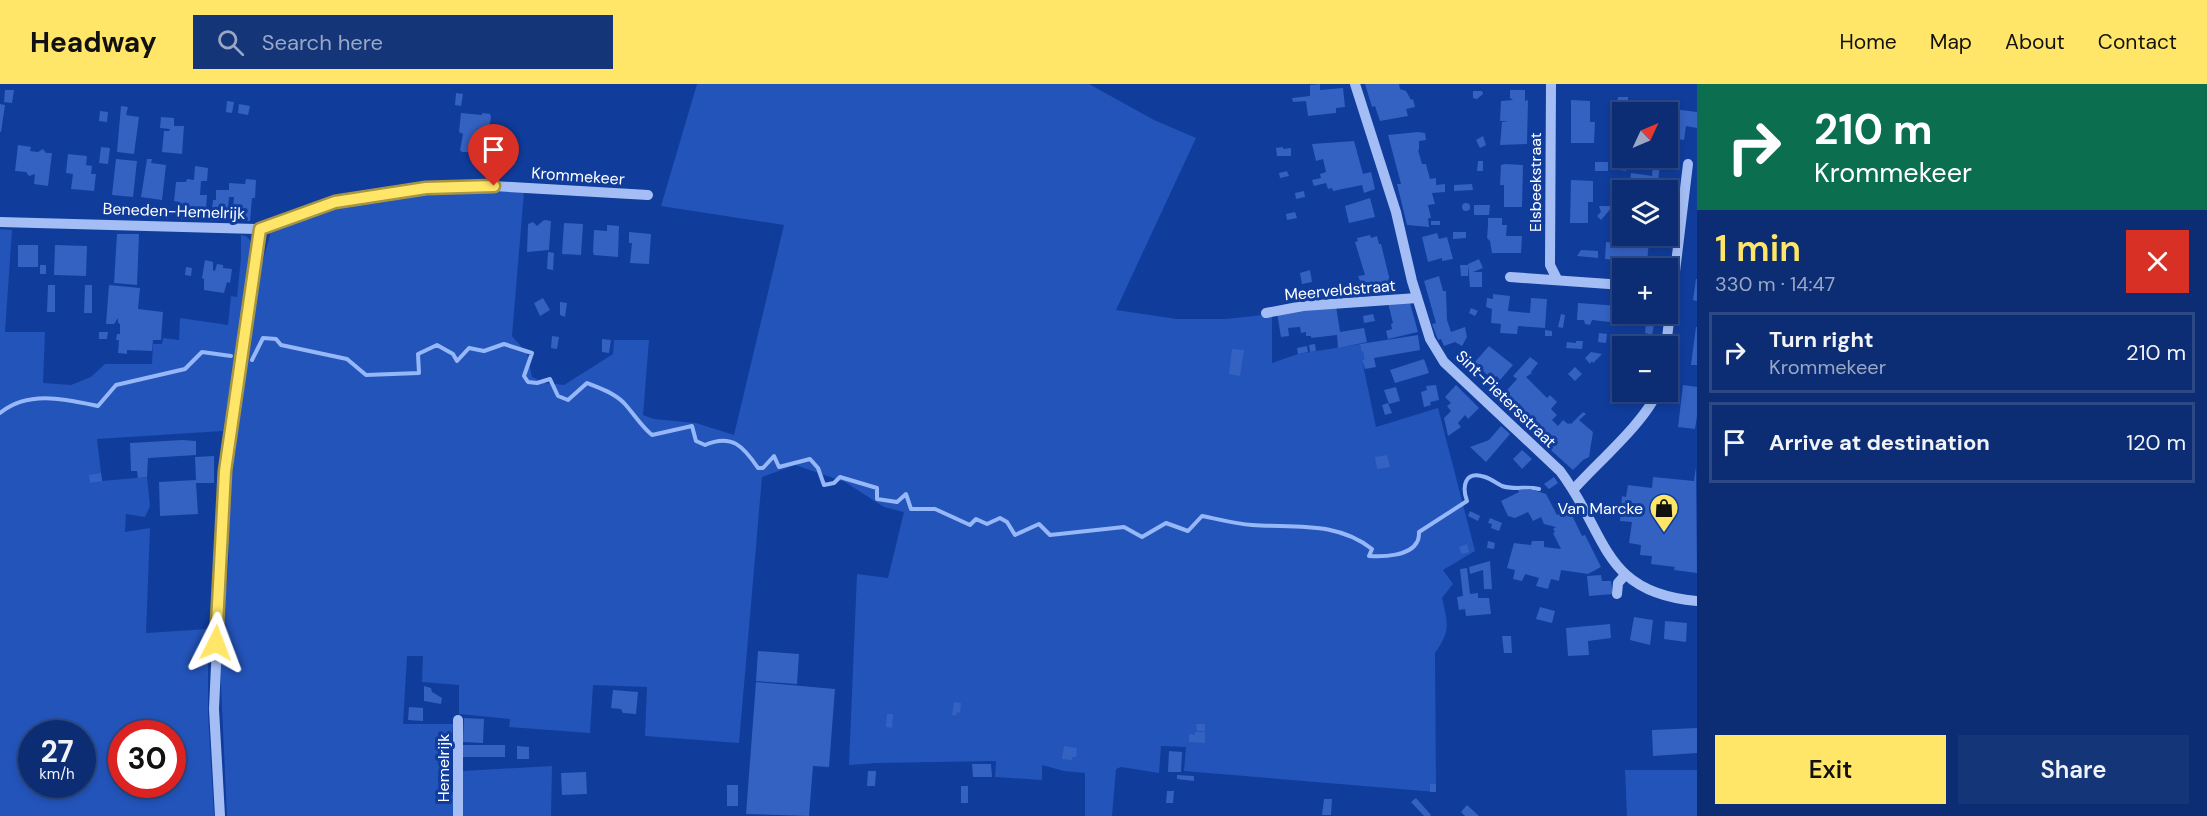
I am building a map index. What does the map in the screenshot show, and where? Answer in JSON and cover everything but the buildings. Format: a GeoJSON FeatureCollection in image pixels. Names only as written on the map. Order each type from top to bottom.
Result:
{"type":"FeatureCollection","features":[{"type":"Feature","properties":{"kind":"street","name":"Sint-Pietersstraat"},"geometry":{"type":"LineString","coordinates":[[1355,84],[1396,212],[1417,298],[1430,339],[1444,362],[1560,471],[1574,489],[1609,556],[1625,575],[1641,587],[1660,595],[1697,601]]}},
{"type":"Feature","properties":{"kind":"street","name":"Elsbeekstraat"},"geometry":{"type":"LineString","coordinates":[[1551,84],[1550,265],[1557,279]]}},
{"type":"Feature","properties":{"kind":"street"},"geometry":{"type":"LineString","coordinates":[[1674,258],[1688,164]]}},
{"type":"Feature","properties":{"kind":"street","name":"Krommekeer"},"geometry":{"type":"LineString","coordinates":[[260,229],[335,202],[426,188],[494,186],[648,195]]}},
{"type":"Feature","properties":{"kind":"street","name":"Beneden-Hemelrijk"},"geometry":{"type":"LineString","coordinates":[[0,222],[260,229],[225,471],[214,675],[220,816]]}},
{"type":"Feature","properties":{"kind":"street"},"geometry":{"type":"LineString","coordinates":[[1510,276],[1612,284]]}},
{"type":"Feature","properties":{"kind":"street","name":"Meerveldstraat"},"geometry":{"type":"LineString","coordinates":[[1266,313],[1303,306],[1417,298]]}},
{"type":"Feature","properties":{"kind":"street"},"geometry":{"type":"LineString","coordinates":[[1574,489],[1652,402]]}},
{"type":"Feature","properties":{"kind":"street"},"geometry":{"type":"LineString","coordinates":[[1617,594],[1618,583],[1625,575]]}},
{"type":"Feature","properties":{"kind":"street","name":"Hemelrijk"},"geometry":{"type":"LineString","coordinates":[[458,720],[458,816]]}},
{"type":"Feature","properties":{"kind":"shaded area"},"geometry":{"type":"Polygon","coordinates":[[[697,84],[1089,84],[1154,120],[1196,138],[1116,310],[1177,319],[1226,319],[1272,314],[1272,363],[1298,354],[1360,344],[1376,427],[1438,408],[1475,551],[1443,570],[1453,584],[1442,598],[1447,627],[1444,638],[1435,653],[1436,792],[1184,771],[1186,747],[1161,746],[1159,773],[1121,767],[1116,769],[1112,816],[1085,816],[1085,773],[1064,771],[1042,765],[1042,780],[995,777],[996,761],[849,765],[857,574],[888,578],[904,512],[884,507],[845,482],[795,465],[762,477],[739,743],[645,736],[647,687],[593,685],[590,733],[509,727],[510,719],[459,714],[459,685],[422,682],[423,656],[407,656],[403,724],[453,724],[451,749],[440,749],[440,790],[453,792],[453,816],[227,816],[220,663],[229,556],[231,478],[262,264],[271,231],[325,210],[399,198],[449,191],[524,192],[512,336],[527,353],[532,377],[545,383],[564,385],[613,354],[614,340],[649,340],[643,415],[654,419],[696,423],[734,435],[784,225],[661,206],[697,84]]]}},
{"type":"Feature","properties":{"kind":"shaded area"},"geometry":{"type":"Polygon","coordinates":[[[0,229],[12,230],[5,332],[45,332],[43,383],[71,385],[91,377],[105,364],[152,364],[153,344],[162,344],[163,338],[179,340],[180,318],[228,325],[231,296],[237,297],[241,235],[246,236],[253,248],[223,431],[97,439],[102,481],[147,477],[150,506],[145,517],[126,514],[125,532],[150,528],[146,633],[208,629],[208,714],[214,816],[0,816],[0,229]]]}},
{"type":"Feature","properties":{"kind":"shaded area"},"geometry":{"type":"Polygon","coordinates":[[[552,766],[551,816],[463,816],[463,771],[552,766]]]}},
{"type":"Feature","properties":{"kind":"shaded area"},"geometry":{"type":"Polygon","coordinates":[[[1625,770],[1697,770],[1697,816],[1627,816],[1625,770]]]}},
{"type":"Feature","properties":{"kind":"waterway"},"geometry":{"type":"LineString","coordinates":[[252,360],[263,338],[276,339],[281,345],[347,359],[366,375],[419,373],[418,354],[437,345],[453,354],[457,361],[469,348],[484,351],[504,344],[532,353],[524,376],[528,382],[537,383],[550,379],[558,396],[568,400],[587,383],[602,389],[624,403],[652,435],[692,426],[696,441],[705,445],[730,441],[742,448],[758,468],[763,468],[774,456],[779,467],[810,459],[818,468],[824,485],[834,483],[840,477],[877,488],[877,499],[897,502],[906,494],[911,509],[935,509],[970,525],[976,519],[987,524],[1000,518],[1007,522],[1015,535],[1039,524],[1050,535],[1124,527],[1142,537],[1166,523],[1188,531],[1202,516],[1233,523],[1330,530],[1358,540],[1372,549],[1369,556],[1388,556],[1414,547],[1419,538],[1419,532],[1467,501],[1465,485],[1466,481],[1473,476],[1485,477],[1506,487],[1539,489]]}},
{"type":"Feature","properties":{"kind":"waterway"},"geometry":{"type":"LineString","coordinates":[[0,413],[22,401],[47,398],[98,406],[116,385],[185,369],[202,352],[231,356]]}},
{"type":"Feature","properties":{"kind":"place","name":"Van Marcke"},"geometry":{"type":"Point","coordinates":[1664,534]}},
{"type":"Feature","properties":{"kind":"route"},"geometry":{"type":"LineString","coordinates":[[216,643],[225,471],[260,229],[335,202],[426,188],[494,186]]}}]}
